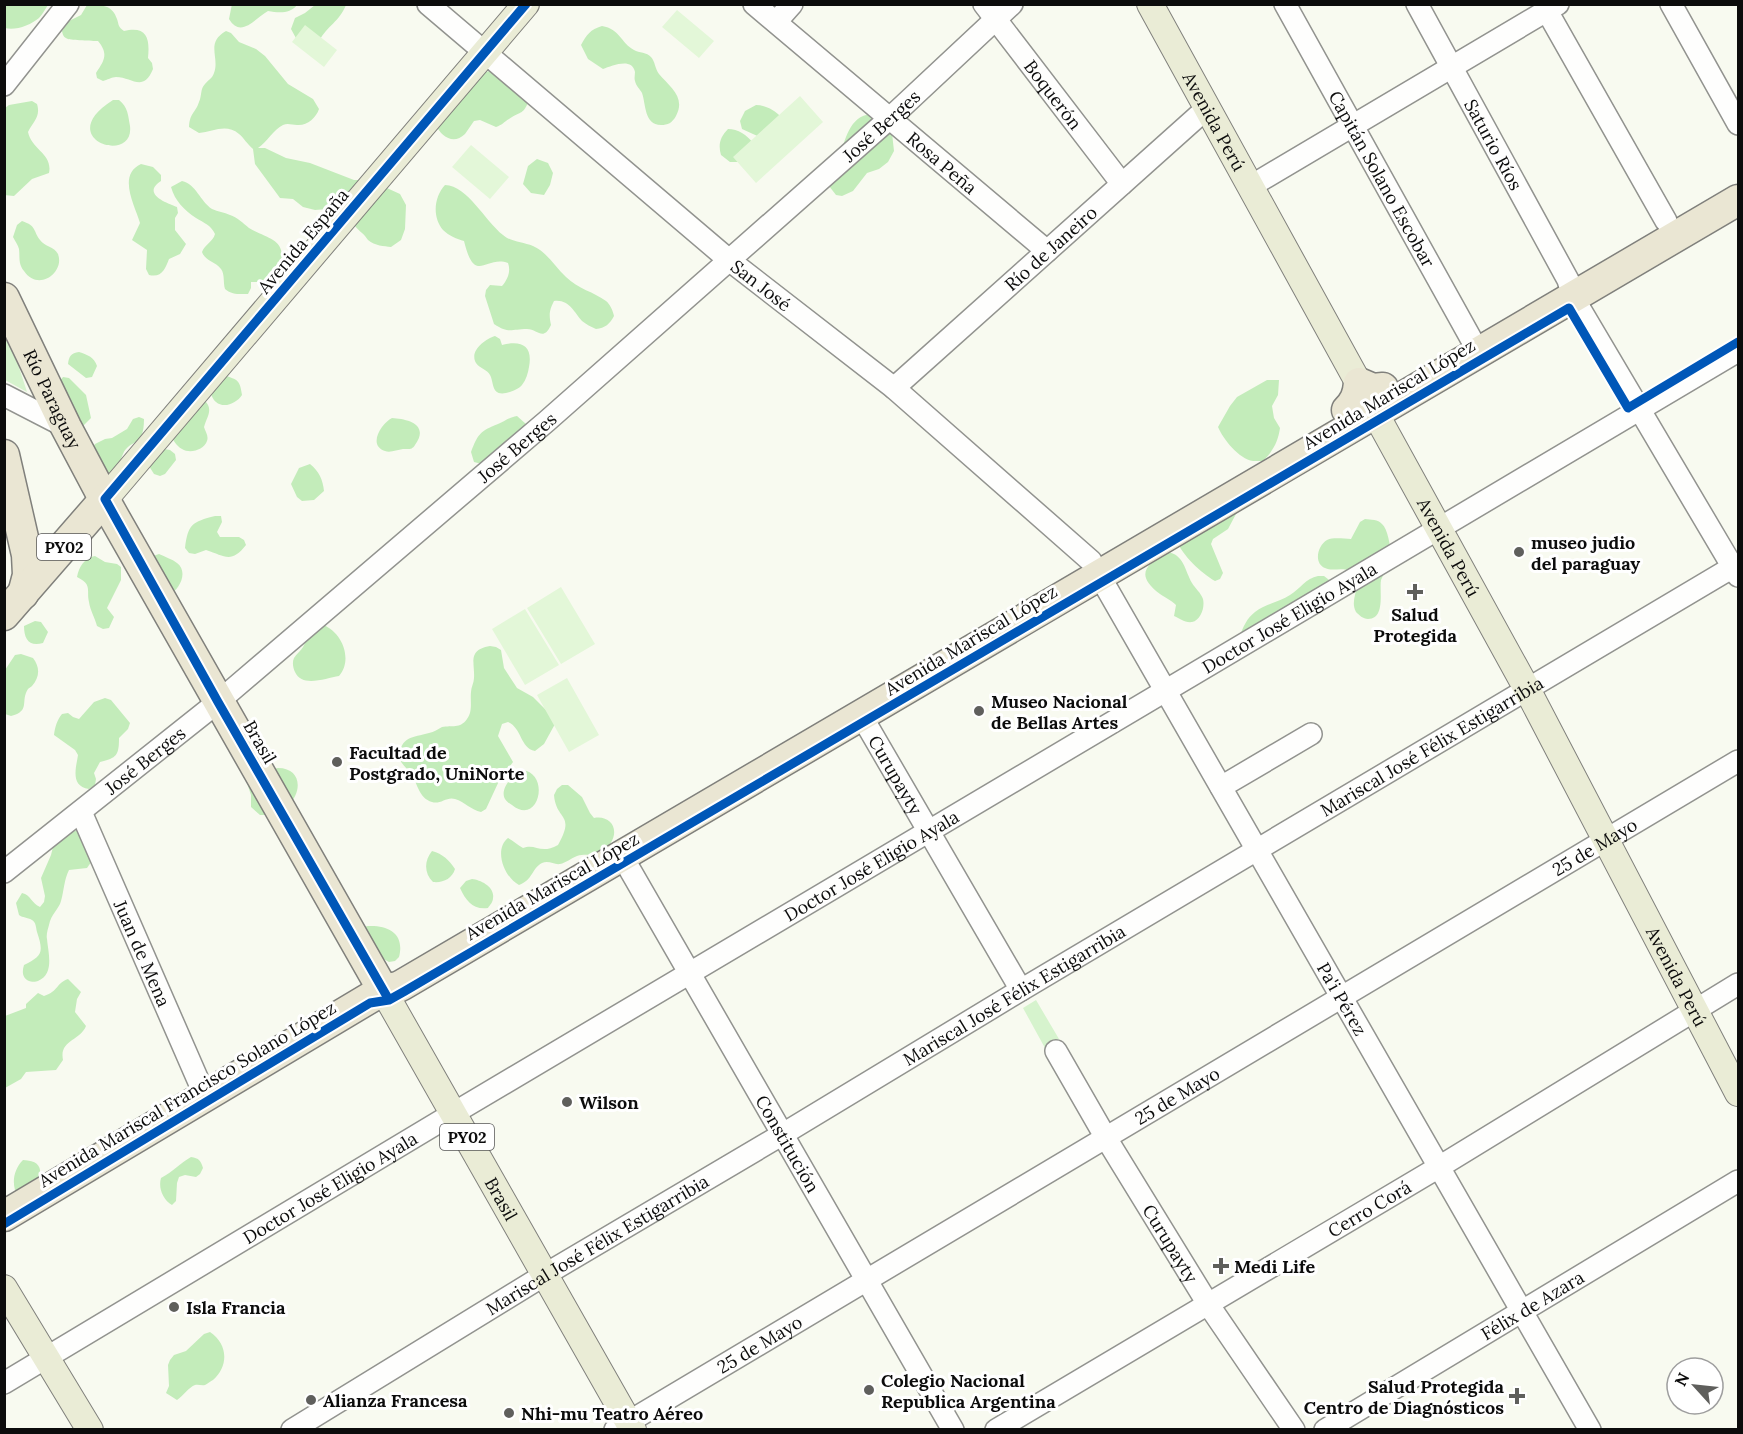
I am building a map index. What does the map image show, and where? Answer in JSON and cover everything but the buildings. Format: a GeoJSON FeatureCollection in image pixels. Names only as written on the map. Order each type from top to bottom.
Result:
{"type":"FeatureCollection","features":[{"type":"Feature","properties":{"kind":"highway"},"geometry":{"type":"LineString","coordinates":[[1474,344],[1571,288],[1666,221],[1731,190]]}},
{"type":"Feature","properties":{"kind":"highway"},"geometry":{"type":"LineString","coordinates":[[1370,406],[1378,406],[1384,398],[1517,318],[1540,296],[1579,285],[1585,279],[1731,190]]}},
{"type":"Feature","properties":{"kind":"highway","name":"Río Paraguay"},"geometry":{"type":"LineString","coordinates":[[4,298],[66,427],[105,499]]}},
{"type":"Feature","properties":{"kind":"highway","name":"Avenida Mariscal Francisco Solano López"},"geometry":{"type":"LineString","coordinates":[[383,990],[387,980],[892,679],[1095,568],[1239,494],[1370,406]]}},
{"type":"Feature","properties":{"kind":"highway","name":"Avenida Mariscal Francisco Solano López"},"geometry":{"type":"LineString","coordinates":[[4,1216],[383,990],[398,987],[861,716],[1095,568],[1370,406]]}},
{"type":"Feature","properties":{"kind":"highway"},"geometry":{"type":"LineString","coordinates":[[4,455],[27,555],[28,575],[14,604]]}},
{"type":"Feature","properties":{"kind":"highway","name":"Avenida España"},"geometry":{"type":"LineString","coordinates":[[14,604],[105,499]]}},
{"type":"Feature","properties":{"kind":"highway","name":"Brasil"},"geometry":{"type":"LineString","coordinates":[[105,499],[383,990]]}},
{"type":"Feature","properties":{"kind":"highway"},"geometry":{"type":"LineString","coordinates":[[622,856],[629,843],[695,801],[708,789]]}},
{"type":"Feature","properties":{"kind":"main road","name":"Avenida España"},"geometry":{"type":"LineString","coordinates":[[105,499],[526,4]]}},
{"type":"Feature","properties":{"kind":"main road","name":"Avenida Perú"},"geometry":{"type":"LineString","coordinates":[[1150,4],[1527,689],[1738,1094]]}},
{"type":"Feature","properties":{"kind":"main road","name":"Brasil"},"geometry":{"type":"LineString","coordinates":[[383,990],[546,1274],[626,1427]]}},
{"type":"Feature","properties":{"kind":"main road"},"geometry":{"type":"LineString","coordinates":[[4,1288],[90,1430]]}},
{"type":"Feature","properties":{"kind":"street"},"geometry":{"type":"LineString","coordinates":[[4,85],[68,4]]}},
{"type":"Feature","properties":{"kind":"street","name":"San José"},"geometry":{"type":"LineString","coordinates":[[428,4],[729,260],[894,388],[1095,568]]}},
{"type":"Feature","properties":{"kind":"street","name":"Rosa Peña"},"geometry":{"type":"LineString","coordinates":[[754,4],[1047,251]]}},
{"type":"Feature","properties":{"kind":"street"},"geometry":{"type":"LineString","coordinates":[[776,22],[792,4]]}},
{"type":"Feature","properties":{"kind":"street","name":"José Berges"},"geometry":{"type":"LineString","coordinates":[[4,872],[218,702],[548,421],[889,119],[990,12],[1012,4]]}},
{"type":"Feature","properties":{"kind":"street","name":"Capitán Solano Escobar"},"geometry":{"type":"LineString","coordinates":[[1285,4],[1474,344]]}},
{"type":"Feature","properties":{"kind":"street","name":"Saturio Ríos"},"geometry":{"type":"LineString","coordinates":[[1416,4],[1640,410],[1737,569]]}},
{"type":"Feature","properties":{"kind":"street"},"geometry":{"type":"LineString","coordinates":[[1671,4],[1738,124]]}},
{"type":"Feature","properties":{"kind":"street"},"geometry":{"type":"LineString","coordinates":[[1251,186],[1553,8],[1666,221]]}},
{"type":"Feature","properties":{"kind":"street","name":"Boquerón"},"geometry":{"type":"LineString","coordinates":[[990,12],[1122,184]]}},
{"type":"Feature","properties":{"kind":"street","name":"Río de Janeiro"},"geometry":{"type":"LineString","coordinates":[[894,388],[1207,108]]}},
{"type":"Feature","properties":{"kind":"street","name":"Doctor José Eligio Ayala"},"geometry":{"type":"LineString","coordinates":[[4,1383],[454,1113],[1738,351]]}},
{"type":"Feature","properties":{"kind":"street"},"geometry":{"type":"LineString","coordinates":[[4,395],[66,427]]}},
{"type":"Feature","properties":{"kind":"street","name":"Pa'i Pérez"},"geometry":{"type":"LineString","coordinates":[[1095,568],[1590,1430]]}},
{"type":"Feature","properties":{"kind":"street","name":"Mariscal José Félix Estigarribia"},"geometry":{"type":"LineString","coordinates":[[292,1430],[546,1274],[1021,990],[1527,689],[1737,569]]}},
{"type":"Feature","properties":{"kind":"street","name":"Curupayty"},"geometry":{"type":"LineString","coordinates":[[861,716],[1021,990]]}},
{"type":"Feature","properties":{"kind":"street"},"geometry":{"type":"LineString","coordinates":[[1221,787],[1311,734]]}},
{"type":"Feature","properties":{"kind":"street","name":"25 de Mayo"},"geometry":{"type":"LineString","coordinates":[[626,1427],[867,1280],[1738,761]]}},
{"type":"Feature","properties":{"kind":"street","name":"Juan de Mena"},"geometry":{"type":"LineString","coordinates":[[81,812],[205,1096]]}},
{"type":"Feature","properties":{"kind":"street","name":"Constitución"},"geometry":{"type":"LineString","coordinates":[[622,856],[953,1430]]}},
{"type":"Feature","properties":{"kind":"street","name":"Cerro Corá"},"geometry":{"type":"LineString","coordinates":[[996,1430],[1439,1167],[1738,984]]}},
{"type":"Feature","properties":{"kind":"street","name":"Curupayty"},"geometry":{"type":"LineString","coordinates":[[1056,1051],[1106,1138],[1208,1304],[1294,1430]]}},
{"type":"Feature","properties":{"kind":"street","name":"Félix de Azara"},"geometry":{"type":"LineString","coordinates":[[1325,1430],[1738,1181]]}},
{"type":"Feature","properties":{"kind":"green space"},"geometry":{"type":"Polygon","coordinates":[[[232,4],[297,5],[288,11],[268,11],[248,25],[238,27],[229,19],[232,4]]]}},
{"type":"Feature","properties":{"kind":"green space"},"geometry":{"type":"Polygon","coordinates":[[[4,5],[48,5],[36,21],[23,27],[9,29],[5,28],[4,5]]]}},
{"type":"Feature","properties":{"kind":"green space"},"geometry":{"type":"Polygon","coordinates":[[[87,5],[101,5],[109,8],[115,14],[122,30],[138,30],[145,35],[148,58],[153,69],[145,80],[137,82],[113,77],[103,81],[97,78],[96,73],[104,54],[98,41],[64,37],[62,31],[69,21],[81,15],[87,5]]]}},
{"type":"Feature","properties":{"kind":"green space"},"geometry":{"type":"Polygon","coordinates":[[[315,5],[346,5],[340,16],[319,41],[297,40],[291,29],[295,18],[315,5]]]}},
{"type":"Feature","properties":{"kind":"green space"},"geometry":{"type":"Polygon","coordinates":[[[677,10],[714,41],[699,58],[662,27],[677,10]]]}},
{"type":"Feature","properties":{"kind":"green space"},"geometry":{"type":"Polygon","coordinates":[[[305,25],[337,50],[324,67],[292,42],[305,25]]]}},
{"type":"Feature","properties":{"kind":"green space"},"geometry":{"type":"Polygon","coordinates":[[[602,26],[613,30],[634,50],[647,54],[652,59],[658,72],[678,98],[679,109],[671,122],[663,125],[651,122],[642,93],[636,83],[633,67],[621,64],[603,69],[588,59],[581,45],[589,33],[602,26]]]}},
{"type":"Feature","properties":{"kind":"green space"},"geometry":{"type":"Polygon","coordinates":[[[226,31],[239,42],[256,49],[265,56],[288,84],[313,99],[319,109],[308,123],[283,125],[258,148],[265,148],[286,158],[310,163],[354,180],[366,180],[400,194],[406,205],[405,229],[401,240],[391,247],[371,242],[353,224],[348,205],[336,201],[327,209],[315,210],[303,207],[293,199],[280,198],[255,164],[253,149],[239,134],[229,129],[199,133],[189,127],[190,118],[200,100],[202,88],[214,73],[216,40],[226,31]]]}},
{"type":"Feature","properties":{"kind":"green space"},"geometry":{"type":"Polygon","coordinates":[[[492,70],[530,98],[526,108],[496,127],[480,120],[474,121],[465,134],[457,139],[444,136],[436,125],[481,74],[492,70]]]}},
{"type":"Feature","properties":{"kind":"green space"},"geometry":{"type":"Polygon","coordinates":[[[800,96],[823,122],[756,183],[733,157],[800,96]]]}},
{"type":"Feature","properties":{"kind":"green space"},"geometry":{"type":"Polygon","coordinates":[[[113,100],[119,100],[124,105],[130,126],[128,138],[121,144],[110,146],[100,143],[92,136],[90,126],[96,114],[113,100]]]}},
{"type":"Feature","properties":{"kind":"green space"},"geometry":{"type":"Polygon","coordinates":[[[32,101],[37,104],[38,112],[28,132],[48,161],[49,173],[32,179],[14,196],[4,195],[5,108],[9,105],[32,101]]]}},
{"type":"Feature","properties":{"kind":"green space"},"geometry":{"type":"Polygon","coordinates":[[[756,105],[770,108],[781,117],[764,139],[742,129],[740,121],[745,111],[756,105]]]}},
{"type":"Feature","properties":{"kind":"green space"},"geometry":{"type":"Polygon","coordinates":[[[871,114],[892,133],[894,151],[888,162],[879,169],[867,173],[853,191],[842,196],[836,195],[829,186],[849,130],[858,119],[871,114]]]}},
{"type":"Feature","properties":{"kind":"green space"},"geometry":{"type":"Polygon","coordinates":[[[728,129],[742,133],[753,143],[742,162],[730,162],[721,155],[720,141],[728,129]]]}},
{"type":"Feature","properties":{"kind":"green space"},"geometry":{"type":"Polygon","coordinates":[[[471,145],[509,177],[490,199],[452,167],[471,145]]]}},
{"type":"Feature","properties":{"kind":"green space"},"geometry":{"type":"Polygon","coordinates":[[[537,159],[548,163],[553,173],[544,195],[531,193],[523,184],[528,166],[537,159]]]}},
{"type":"Feature","properties":{"kind":"green space"},"geometry":{"type":"Polygon","coordinates":[[[141,164],[153,167],[161,175],[161,181],[154,190],[155,194],[177,207],[175,230],[186,244],[180,254],[169,259],[160,274],[153,276],[149,275],[146,269],[147,250],[132,240],[140,223],[129,183],[130,175],[141,164]]]}},
{"type":"Feature","properties":{"kind":"green space"},"geometry":{"type":"Polygon","coordinates":[[[182,181],[191,186],[212,209],[235,217],[278,245],[282,256],[280,265],[268,285],[251,282],[248,294],[233,293],[225,289],[221,269],[202,252],[215,234],[207,224],[184,208],[171,187],[182,181]]]}},
{"type":"Feature","properties":{"kind":"green space"},"geometry":{"type":"Polygon","coordinates":[[[445,185],[461,191],[506,237],[538,249],[571,281],[606,301],[614,316],[611,321],[605,327],[596,329],[582,321],[564,302],[554,301],[550,313],[551,325],[543,334],[527,329],[507,330],[494,324],[485,296],[486,290],[490,285],[502,286],[508,275],[508,263],[477,266],[468,255],[464,241],[443,230],[437,219],[436,207],[438,195],[445,185]]]}},
{"type":"Feature","properties":{"kind":"green space"},"geometry":{"type":"Polygon","coordinates":[[[22,221],[32,227],[42,242],[58,254],[58,268],[49,278],[36,280],[30,277],[21,266],[19,249],[13,237],[17,225],[22,221]]]}},
{"type":"Feature","properties":{"kind":"green space"},"geometry":{"type":"Polygon","coordinates":[[[495,336],[500,339],[502,345],[515,343],[524,346],[529,354],[529,369],[523,383],[517,389],[506,393],[495,390],[489,373],[474,359],[479,346],[495,336]]]}},
{"type":"Feature","properties":{"kind":"green space"},"geometry":{"type":"Polygon","coordinates":[[[5,337],[18,364],[27,392],[5,380],[5,337]]]}},
{"type":"Feature","properties":{"kind":"green space"},"geometry":{"type":"Polygon","coordinates":[[[79,352],[96,363],[92,377],[86,378],[68,364],[71,355],[79,352]]]}},
{"type":"Feature","properties":{"kind":"green space"},"geometry":{"type":"Polygon","coordinates":[[[224,375],[238,381],[242,395],[234,403],[226,405],[216,402],[209,389],[224,375]]]}},
{"type":"Feature","properties":{"kind":"green space"},"geometry":{"type":"Polygon","coordinates":[[[63,377],[69,378],[86,395],[91,418],[83,426],[76,425],[59,382],[63,377]]]}},
{"type":"Feature","properties":{"kind":"green space"},"geometry":{"type":"Polygon","coordinates":[[[1267,380],[1279,380],[1278,395],[1272,406],[1274,418],[1280,428],[1270,454],[1263,461],[1253,461],[1242,457],[1232,448],[1218,427],[1237,397],[1267,380]]]}},
{"type":"Feature","properties":{"kind":"green space"},"geometry":{"type":"Polygon","coordinates":[[[204,400],[209,406],[204,427],[207,441],[200,449],[185,450],[178,446],[169,433],[204,400]]]}},
{"type":"Feature","properties":{"kind":"green space"},"geometry":{"type":"Polygon","coordinates":[[[517,416],[526,424],[530,436],[497,459],[482,463],[474,462],[471,452],[480,434],[517,416]]]}},
{"type":"Feature","properties":{"kind":"green space"},"geometry":{"type":"Polygon","coordinates":[[[139,417],[144,419],[142,435],[126,449],[117,470],[110,479],[88,455],[95,444],[127,429],[133,419],[139,417]]]}},
{"type":"Feature","properties":{"kind":"green space"},"geometry":{"type":"Polygon","coordinates":[[[392,418],[410,421],[418,427],[419,438],[413,448],[389,452],[377,444],[378,434],[384,424],[392,418]]]}},
{"type":"Feature","properties":{"kind":"green space"},"geometry":{"type":"Polygon","coordinates":[[[164,449],[175,454],[176,460],[165,474],[160,476],[154,474],[147,463],[164,449]]]}},
{"type":"Feature","properties":{"kind":"green space"},"geometry":{"type":"Polygon","coordinates":[[[310,464],[320,476],[324,491],[314,500],[302,501],[297,497],[291,484],[299,468],[310,464]]]}},
{"type":"Feature","properties":{"kind":"green space"},"geometry":{"type":"Polygon","coordinates":[[[1235,508],[1236,514],[1228,529],[1213,539],[1211,544],[1223,573],[1220,579],[1215,581],[1193,563],[1177,541],[1235,508]]]}},
{"type":"Feature","properties":{"kind":"green space"},"geometry":{"type":"Polygon","coordinates":[[[221,516],[222,522],[217,532],[220,537],[239,537],[246,545],[232,557],[206,550],[195,554],[189,553],[185,548],[192,525],[221,516]]]}},
{"type":"Feature","properties":{"kind":"green space"},"geometry":{"type":"Polygon","coordinates":[[[1365,519],[1378,521],[1384,527],[1391,554],[1390,563],[1381,580],[1379,609],[1374,618],[1368,619],[1360,616],[1355,609],[1357,585],[1353,572],[1345,569],[1325,568],[1321,566],[1318,558],[1319,550],[1324,542],[1333,539],[1351,539],[1360,522],[1365,519]]]}},
{"type":"Feature","properties":{"kind":"green space"},"geometry":{"type":"Polygon","coordinates":[[[1167,552],[1173,553],[1181,560],[1203,599],[1202,613],[1195,621],[1185,621],[1174,616],[1176,605],[1147,581],[1145,576],[1149,566],[1167,552]]]}},
{"type":"Feature","properties":{"kind":"green space"},"geometry":{"type":"Polygon","coordinates":[[[159,554],[177,563],[182,571],[179,585],[169,595],[153,556],[159,554]]]}},
{"type":"Feature","properties":{"kind":"green space"},"geometry":{"type":"Polygon","coordinates":[[[95,556],[121,567],[121,580],[107,608],[114,617],[109,628],[103,629],[97,626],[91,611],[87,585],[77,577],[83,564],[95,556]]]}},
{"type":"Feature","properties":{"kind":"green space"},"geometry":{"type":"Polygon","coordinates":[[[1324,576],[1333,583],[1240,636],[1246,623],[1255,612],[1290,595],[1307,581],[1324,576]]]}},
{"type":"Feature","properties":{"kind":"green space"},"geometry":{"type":"Polygon","coordinates":[[[561,587],[595,644],[561,664],[527,608],[561,587]]]}},
{"type":"Feature","properties":{"kind":"green space"},"geometry":{"type":"Polygon","coordinates":[[[525,609],[559,665],[525,685],[492,629],[525,609]]]}},
{"type":"Feature","properties":{"kind":"green space"},"geometry":{"type":"Polygon","coordinates":[[[35,621],[41,622],[48,632],[43,643],[31,643],[25,635],[24,626],[35,621]]]}},
{"type":"Feature","properties":{"kind":"green space"},"geometry":{"type":"Polygon","coordinates":[[[320,624],[334,632],[339,638],[345,653],[343,669],[339,676],[315,681],[303,680],[295,672],[293,660],[308,637],[320,624]]]}},
{"type":"Feature","properties":{"kind":"green space"},"geometry":{"type":"Polygon","coordinates":[[[490,646],[501,650],[504,668],[517,688],[533,697],[554,718],[555,724],[544,744],[535,751],[526,746],[513,725],[508,722],[502,724],[498,736],[513,762],[499,781],[486,809],[481,812],[477,811],[452,798],[432,802],[424,798],[412,775],[400,760],[402,746],[412,737],[464,722],[471,709],[475,654],[490,646]]]}},
{"type":"Feature","properties":{"kind":"green space"},"geometry":{"type":"Polygon","coordinates":[[[21,654],[33,658],[38,668],[38,676],[26,693],[21,711],[11,716],[5,714],[5,670],[15,655],[21,654]]]}},
{"type":"Feature","properties":{"kind":"green space"},"geometry":{"type":"Polygon","coordinates":[[[567,678],[599,735],[569,752],[537,695],[567,678]]]}},
{"type":"Feature","properties":{"kind":"green space"},"geometry":{"type":"Polygon","coordinates":[[[105,698],[111,700],[130,723],[128,729],[119,738],[116,755],[100,762],[94,773],[95,785],[89,789],[79,784],[77,780],[78,755],[75,750],[54,735],[54,732],[62,714],[68,713],[79,719],[94,702],[105,698]]]}},
{"type":"Feature","properties":{"kind":"green space"},"geometry":{"type":"Polygon","coordinates":[[[278,768],[292,772],[296,777],[298,788],[296,795],[281,810],[260,815],[251,807],[251,795],[246,780],[249,774],[278,768]]]}},
{"type":"Feature","properties":{"kind":"green space"},"geometry":{"type":"Polygon","coordinates":[[[522,770],[531,773],[539,788],[535,804],[529,809],[521,810],[508,803],[504,791],[508,782],[522,770]]]}},
{"type":"Feature","properties":{"kind":"green space"},"geometry":{"type":"Polygon","coordinates":[[[562,785],[568,785],[582,797],[594,818],[609,821],[614,829],[613,839],[598,854],[577,856],[560,864],[542,863],[524,883],[519,885],[505,870],[501,849],[508,838],[523,848],[547,849],[558,845],[563,835],[565,822],[555,803],[554,795],[562,785]]]}},
{"type":"Feature","properties":{"kind":"green space"},"geometry":{"type":"Polygon","coordinates":[[[81,829],[94,858],[87,868],[69,870],[60,904],[51,918],[47,932],[49,968],[43,978],[37,981],[27,980],[23,972],[24,965],[35,959],[41,949],[34,922],[19,915],[16,903],[22,893],[40,907],[45,896],[41,878],[54,843],[63,835],[81,829]]]}},
{"type":"Feature","properties":{"kind":"green space"},"geometry":{"type":"Polygon","coordinates":[[[432,851],[445,858],[455,869],[447,880],[433,882],[428,875],[426,863],[432,851]]]}},
{"type":"Feature","properties":{"kind":"green space"},"geometry":{"type":"Polygon","coordinates":[[[472,879],[490,887],[493,899],[488,908],[474,906],[462,893],[460,888],[466,881],[472,879]]]}},
{"type":"Feature","properties":{"kind":"green space"},"geometry":{"type":"Polygon","coordinates":[[[362,927],[383,927],[394,933],[400,942],[399,957],[395,961],[389,962],[380,957],[362,927]]]}},
{"type":"Feature","properties":{"kind":"green space"},"geometry":{"type":"Polygon","coordinates":[[[68,979],[81,992],[77,999],[75,1012],[86,1026],[64,1048],[63,1060],[56,1070],[26,1072],[21,1079],[5,1088],[5,1016],[26,1008],[26,1004],[38,993],[44,996],[49,994],[68,979]]]}},
{"type":"Feature","properties":{"kind":"green space"},"geometry":{"type":"Polygon","coordinates":[[[1036,1000],[1059,1039],[1045,1048],[1023,1008],[1036,1000]]]}},
{"type":"Feature","properties":{"kind":"green space"},"geometry":{"type":"Polygon","coordinates":[[[191,1157],[199,1160],[203,1168],[196,1177],[185,1175],[179,1177],[176,1201],[172,1205],[162,1193],[161,1178],[191,1157]]]}},
{"type":"Feature","properties":{"kind":"green space"},"geometry":{"type":"Polygon","coordinates":[[[23,1160],[31,1161],[39,1167],[40,1177],[35,1196],[18,1197],[16,1192],[15,1173],[23,1160]]]}},
{"type":"Feature","properties":{"kind":"green space"},"geometry":{"type":"Polygon","coordinates":[[[210,1332],[223,1349],[222,1368],[213,1380],[205,1385],[193,1386],[177,1400],[166,1393],[169,1386],[168,1365],[170,1360],[174,1355],[186,1351],[204,1334],[210,1332]]]}},
{"type":"Feature","properties":{"kind":"cycle path"},"geometry":{"type":"LineString","coordinates":[[389,1000],[218,702],[105,499],[526,4]]}},
{"type":"Feature","properties":{"kind":"cycle path","name":"Avenida Mariscal López"},"geometry":{"type":"LineString","coordinates":[[4,1224],[370,1003],[389,1000],[405,991],[1569,308],[1628,408],[1738,342]]}},
{"type":"Feature","properties":{"kind":"place","name":"museo judio del paraguay"},"geometry":{"type":"Point","coordinates":[1519,552]}},
{"type":"Feature","properties":{"kind":"place","name":"Salud Protegida"},"geometry":{"type":"Point","coordinates":[1415,592]}},
{"type":"Feature","properties":{"kind":"place","name":"Museo Nacional de Bellas Artes"},"geometry":{"type":"Point","coordinates":[979,711]}},
{"type":"Feature","properties":{"kind":"place","name":"Facultad de Postgrado, UniNorte"},"geometry":{"type":"Point","coordinates":[337,762]}},
{"type":"Feature","properties":{"kind":"place","name":"Wilson"},"geometry":{"type":"Point","coordinates":[567,1102]}},
{"type":"Feature","properties":{"kind":"place","name":"Medi Life"},"geometry":{"type":"Point","coordinates":[1221,1266]}},
{"type":"Feature","properties":{"kind":"place","name":"Isla Francia"},"geometry":{"type":"Point","coordinates":[174,1307]}},
{"type":"Feature","properties":{"kind":"place","name":"Colegio Nacional Republica Argentina"},"geometry":{"type":"Point","coordinates":[869,1390]}},
{"type":"Feature","properties":{"kind":"place","name":"Salud Protegida Centro de Diagnósticos"},"geometry":{"type":"Point","coordinates":[1517,1396]}},
{"type":"Feature","properties":{"kind":"place","name":"Alianza Francesa"},"geometry":{"type":"Point","coordinates":[311,1400]}},
{"type":"Feature","properties":{"kind":"place","name":"Nhi-mu Teatro Aéreo"},"geometry":{"type":"Point","coordinates":[509,1413]}}]}
